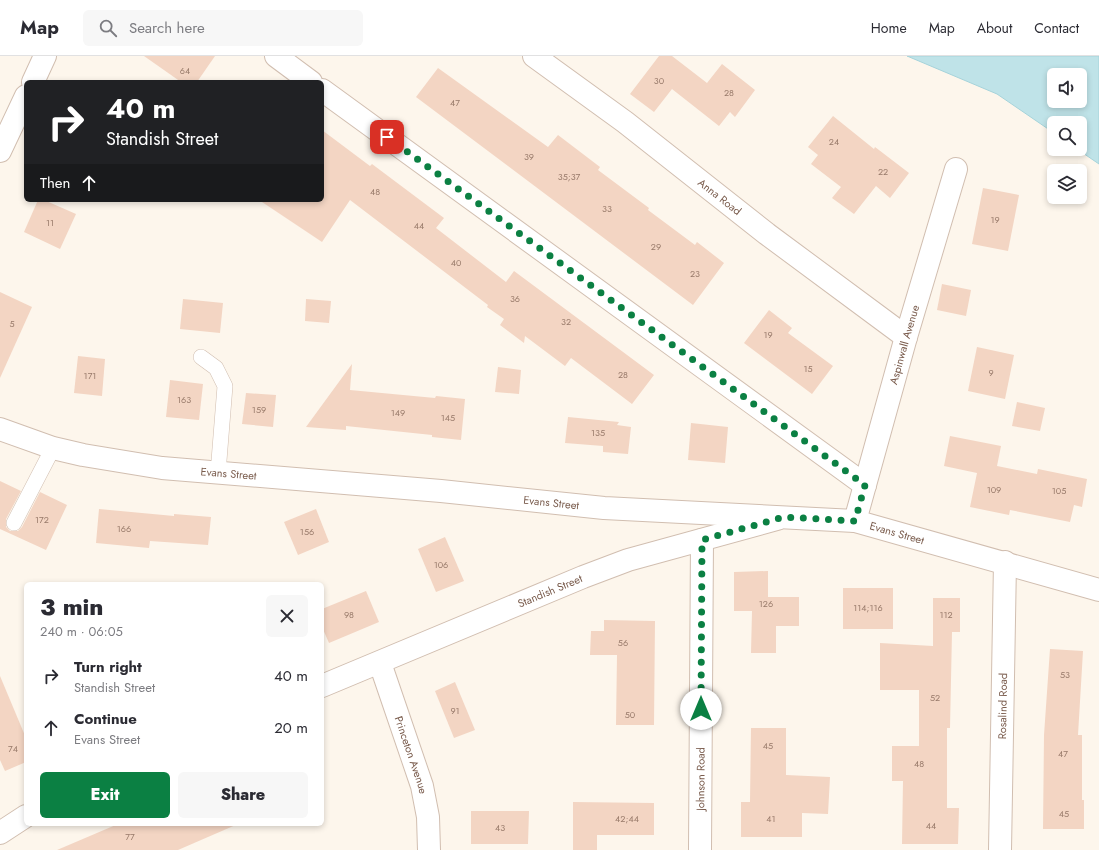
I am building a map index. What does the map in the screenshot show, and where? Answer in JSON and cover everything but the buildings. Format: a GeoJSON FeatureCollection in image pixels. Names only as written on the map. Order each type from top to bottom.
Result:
{"type":"FeatureCollection","features":[{"type":"Feature","properties":{"kind":"street"},"geometry":{"type":"LineString","coordinates":[[34,80],[45,56]]}},
{"type":"Feature","properties":{"kind":"street"},"geometry":{"type":"LineString","coordinates":[[276,56],[308,80]]}},
{"type":"Feature","properties":{"kind":"street","name":"Anna Road"},"geometry":{"type":"LineString","coordinates":[[534,56],[625,122],[767,234],[906,337]]}},
{"type":"Feature","properties":{"kind":"street"},"geometry":{"type":"LineString","coordinates":[[324,91],[865,485]]}},
{"type":"Feature","properties":{"kind":"street"},"geometry":{"type":"LineString","coordinates":[[0,151],[24,100]]}},
{"type":"Feature","properties":{"kind":"street","name":"Aspinwall Avenue"},"geometry":{"type":"LineString","coordinates":[[855,521],[906,337],[956,169]]}},
{"type":"Feature","properties":{"kind":"street","name":"Evans Street"},"geometry":{"type":"LineString","coordinates":[[0,429],[53,448],[119,462],[162,468],[442,491],[604,508],[855,521],[1005,562],[1099,590]]}},
{"type":"Feature","properties":{"kind":"street","name":"Standish Street"},"geometry":{"type":"LineString","coordinates":[[324,685],[583,577],[628,560],[784,517]]}},
{"type":"Feature","properties":{"kind":"street","name":"Johnson Road"},"geometry":{"type":"LineString","coordinates":[[700,850],[702,540]]}},
{"type":"Feature","properties":{"kind":"street","name":"Rosalind Road"},"geometry":{"type":"LineString","coordinates":[[1000,850],[1005,562]]}},
{"type":"Feature","properties":{"kind":"street","name":"Princeton Avenue"},"geometry":{"type":"LineString","coordinates":[[380,663],[422,786],[428,817],[429,850]]}},
{"type":"Feature","properties":{"kind":"street"},"geometry":{"type":"LineString","coordinates":[[0,833],[24,817]]}},
{"type":"Feature","properties":{"kind":"lane"},"geometry":{"type":"LineString","coordinates":[[201,357],[216,368],[225,386],[218,473]]}},
{"type":"Feature","properties":{"kind":"lane"},"geometry":{"type":"LineString","coordinates":[[14,523],[53,448]]}},
{"type":"Feature","properties":{"kind":"water"},"geometry":{"type":"Polygon","coordinates":[[[907,56],[1099,56],[1099,164],[1087,156],[1087,116],[1047,116],[1047,128],[997,94],[907,56]]]}},
{"type":"Feature","properties":{"kind":"route"},"geometry":{"type":"LineString","coordinates":[[387,137],[865,485],[855,521],[784,517],[702,540],[701,709]]}}]}
